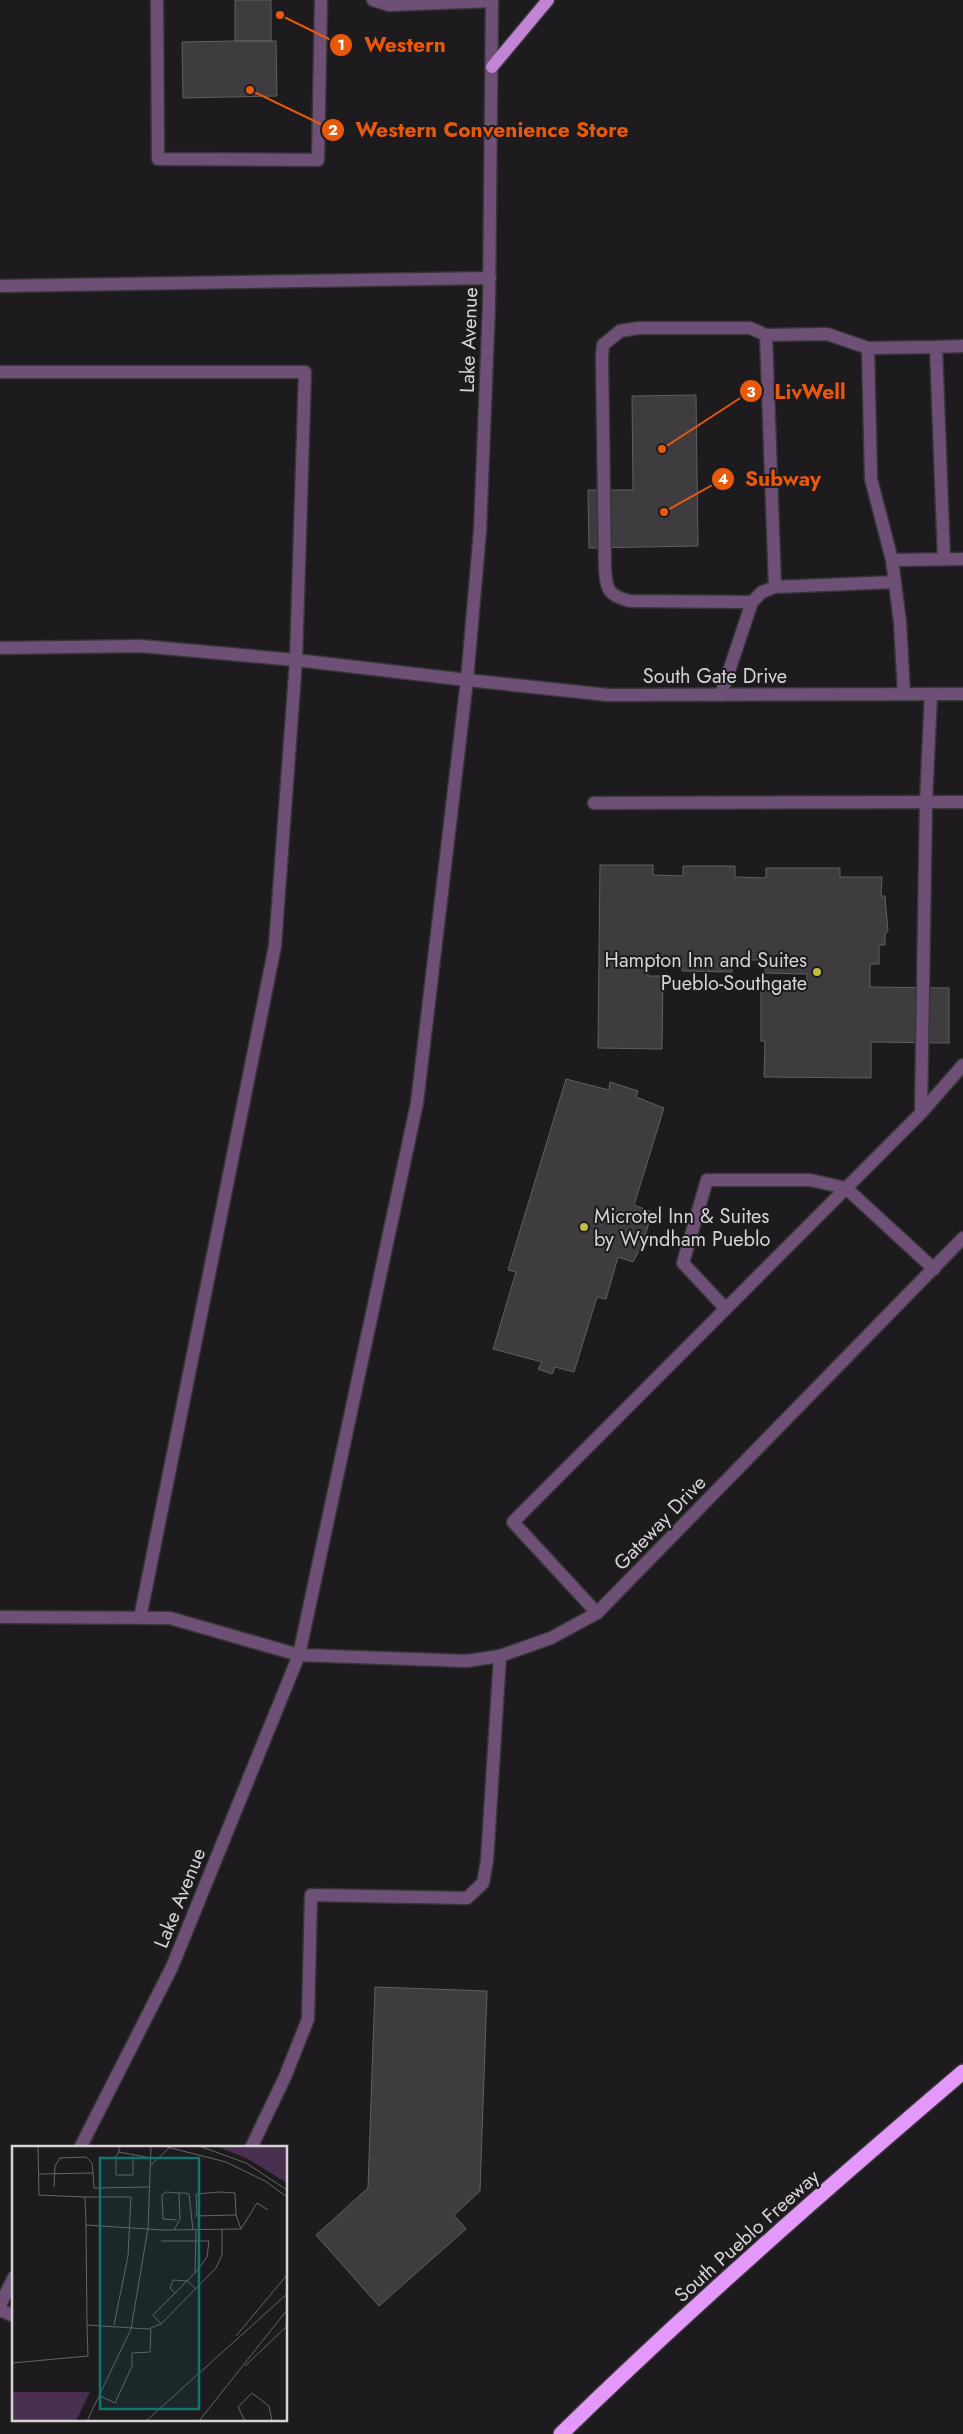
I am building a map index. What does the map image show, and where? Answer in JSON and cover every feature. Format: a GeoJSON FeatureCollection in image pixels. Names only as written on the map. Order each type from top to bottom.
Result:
{"type":"FeatureCollection","features":[{"type":"Feature","properties":{"kind":"highway","name":"South Pueblo Freeway"},"geometry":{"type":"LineString","coordinates":[[562,2434],[628,2369],[779,2233],[963,2072]]}},
{"type":"Feature","properties":{"kind":"main road"},"geometry":{"type":"LineString","coordinates":[[492,67],[548,0]]}},
{"type":"Feature","properties":{"kind":"street"},"geometry":{"type":"LineString","coordinates":[[157,0],[158,159],[308,160],[318,160],[321,0]]}},
{"type":"Feature","properties":{"kind":"street"},"geometry":{"type":"LineString","coordinates":[[374,0],[389,5],[492,0]]}},
{"type":"Feature","properties":{"kind":"street","name":"Lake Avenue"},"geometry":{"type":"LineString","coordinates":[[81,2146],[172,1967],[299,1655],[417,1103],[467,680],[480,531],[490,278],[492,0]]}},
{"type":"Feature","properties":{"kind":"street"},"geometry":{"type":"LineString","coordinates":[[0,286],[490,278]]}},
{"type":"Feature","properties":{"kind":"street"},"geometry":{"type":"LineString","coordinates":[[752,602],[630,601],[617,598],[610,592],[606,582],[605,568],[603,345],[620,331],[639,328],[750,328],[766,335],[827,334],[868,348],[963,346]]}},
{"type":"Feature","properties":{"kind":"street"},"geometry":{"type":"LineString","coordinates":[[766,335],[775,587]]}},
{"type":"Feature","properties":{"kind":"street"},"geometry":{"type":"LineString","coordinates":[[936,347],[944,559]]}},
{"type":"Feature","properties":{"kind":"street"},"geometry":{"type":"LineString","coordinates":[[868,348],[871,479],[892,560],[900,622],[904,694]]}},
{"type":"Feature","properties":{"kind":"street"},"geometry":{"type":"LineString","coordinates":[[0,372],[305,372],[296,660],[274,946],[140,1618]]}},
{"type":"Feature","properties":{"kind":"street"},"geometry":{"type":"LineString","coordinates":[[892,560],[963,559]]}},
{"type":"Feature","properties":{"kind":"street"},"geometry":{"type":"LineString","coordinates":[[721,695],[752,602],[762,592],[775,587],[895,582]]}},
{"type":"Feature","properties":{"kind":"street","name":"South Gate Drive"},"geometry":{"type":"LineString","coordinates":[[0,648],[141,646],[296,660],[608,695],[963,694]]}},
{"type":"Feature","properties":{"kind":"street"},"geometry":{"type":"LineString","coordinates":[[921,1113],[926,801],[931,694]]}},
{"type":"Feature","properties":{"kind":"street"},"geometry":{"type":"LineString","coordinates":[[594,803],[963,802]]}},
{"type":"Feature","properties":{"kind":"street"},"geometry":{"type":"LineString","coordinates":[[597,1613],[513,1522],[724,1308],[921,1113],[963,1065]]}},
{"type":"Feature","properties":{"kind":"street"},"geometry":{"type":"LineString","coordinates":[[724,1308],[683,1263],[707,1180],[810,1180],[846,1188],[934,1269]]}},
{"type":"Feature","properties":{"kind":"street","name":"Gateway Drive"},"geometry":{"type":"LineString","coordinates":[[0,1617],[170,1618],[299,1655],[467,1661],[500,1656],[551,1638],[597,1613],[963,1238]]}},
{"type":"Feature","properties":{"kind":"street"},"geometry":{"type":"LineString","coordinates":[[252,2146],[285,2078],[308,2019],[311,1896],[467,1898],[483,1883],[487,1861],[500,1656]]}},
{"type":"Feature","properties":{"kind":"street"},"geometry":{"type":"LineString","coordinates":[[0,2304],[12,2282]]}},
{"type":"Feature","properties":{"kind":"street"},"geometry":{"type":"LineString","coordinates":[[0,2310],[12,2315]]}},
{"type":"Feature","properties":{"kind":"building"},"geometry":{"type":"Polygon","coordinates":[[[235,0],[271,0],[271,41],[235,41],[235,0]]]}},
{"type":"Feature","properties":{"kind":"building"},"geometry":{"type":"Polygon","coordinates":[[[276,41],[277,96],[183,98],[182,42],[276,41]]]}},
{"type":"Feature","properties":{"kind":"building"},"geometry":{"type":"Polygon","coordinates":[[[696,395],[698,546],[589,548],[588,490],[633,490],[632,396],[696,395]]]}},
{"type":"Feature","properties":{"kind":"building","name":"Hampton Inn and Suites Pueblo-Southgate"},"geometry":{"type":"Polygon","coordinates":[[[600,865],[653,865],[653,875],[683,876],[683,866],[735,866],[735,877],[766,878],[766,868],[840,868],[840,877],[882,877],[881,896],[885,896],[888,931],[885,934],[885,945],[879,945],[879,964],[870,964],[870,987],[949,988],[949,1043],[871,1042],[871,1078],[764,1077],[765,1041],[761,1041],[761,985],[807,986],[807,974],[765,973],[765,960],[732,960],[732,972],[682,971],[682,960],[648,959],[648,976],[663,976],[662,1049],[598,1048],[600,865]]]}},
{"type":"Feature","properties":{"kind":"building","name":"Microtel Inn & Suites by Wyndham Pueblo"},"geometry":{"type":"Polygon","coordinates":[[[566,1079],[609,1090],[610,1082],[638,1091],[636,1097],[664,1108],[634,1205],[652,1212],[643,1243],[633,1262],[618,1257],[606,1299],[597,1297],[574,1372],[555,1367],[552,1374],[538,1369],[542,1362],[493,1349],[516,1272],[508,1270],[566,1079]]]}},
{"type":"Feature","properties":{"kind":"building"},"geometry":{"type":"Polygon","coordinates":[[[375,1987],[487,1991],[480,2191],[454,2215],[466,2229],[379,2306],[316,2235],[368,2188],[375,1987]]]}},
{"type":"Feature","properties":{"kind":"place","name":"Western"},"geometry":{"type":"Point","coordinates":[280,15]}},
{"type":"Feature","properties":{"kind":"place","name":"Western Convenience Store"},"geometry":{"type":"Point","coordinates":[250,90]}},
{"type":"Feature","properties":{"kind":"place","name":"LivWell"},"geometry":{"type":"Point","coordinates":[662,449]}},
{"type":"Feature","properties":{"kind":"place","name":"Subway"},"geometry":{"type":"Point","coordinates":[664,512]}},
{"type":"Feature","properties":{"kind":"place","name":"Hampton Inn and Suites Pueblo-Southgate"},"geometry":{"type":"Point","coordinates":[817,972]}},
{"type":"Feature","properties":{"kind":"place","name":"Microtel Inn & Suites by Wyndham Pueblo"},"geometry":{"type":"Point","coordinates":[584,1227]}}]}
